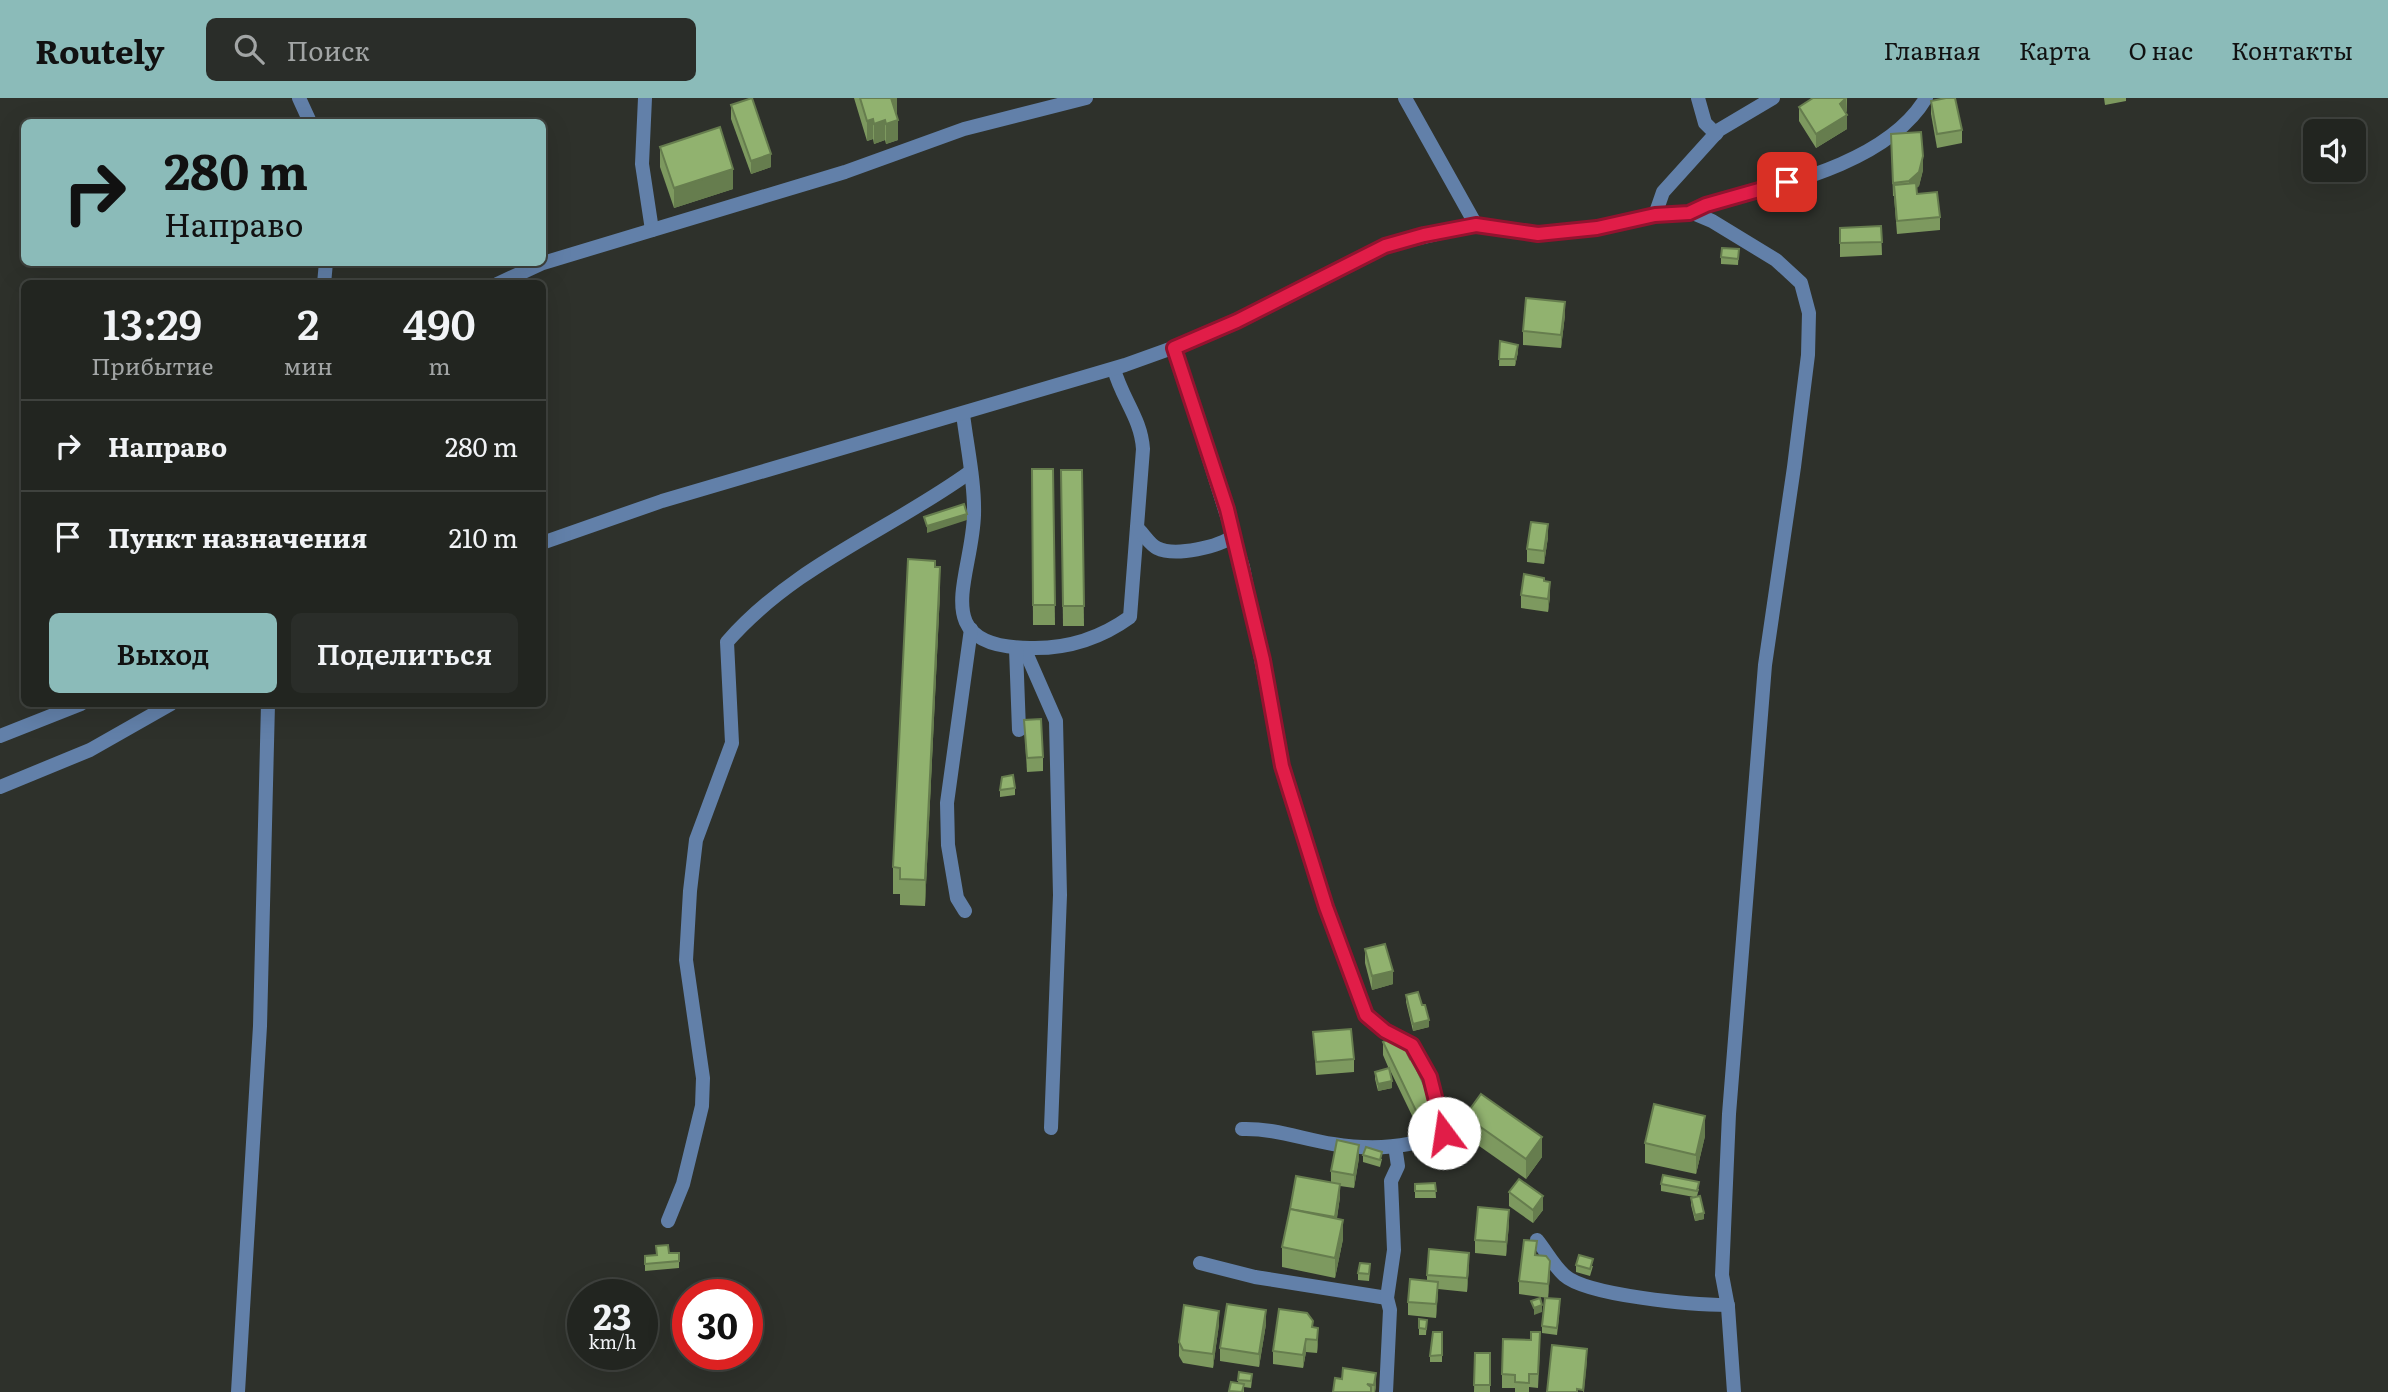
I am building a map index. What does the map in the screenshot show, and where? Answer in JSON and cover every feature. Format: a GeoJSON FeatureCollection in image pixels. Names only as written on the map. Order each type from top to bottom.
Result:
{"type":"FeatureCollection","features":[{"type":"Feature","properties":{"kind":"street"},"geometry":{"type":"LineString","coordinates":[[299,98],[309,119]]}},
{"type":"Feature","properties":{"kind":"street"},"geometry":{"type":"LineString","coordinates":[[645,98],[642,164],[652,230]]}},
{"type":"Feature","properties":{"kind":"street"},"geometry":{"type":"LineString","coordinates":[[546,262],[845,172],[964,129],[1086,98]]}},
{"type":"Feature","properties":{"kind":"street"},"geometry":{"type":"LineString","coordinates":[[1405,98],[1476,225]]}},
{"type":"Feature","properties":{"kind":"street"},"geometry":{"type":"LineString","coordinates":[[1698,98],[1705,123],[1716,134]]}},
{"type":"Feature","properties":{"kind":"street"},"geometry":{"type":"LineString","coordinates":[[1655,215],[1663,192],[1716,134],[1773,98]]}},
{"type":"Feature","properties":{"kind":"street"},"geometry":{"type":"LineString","coordinates":[[546,542],[662,501],[1114,369],[1174,348],[1237,321],[1385,246],[1476,225],[1538,234],[1597,228],[1655,215],[1689,213],[1706,205],[1828,169],[1876,146],[1914,118],[1926,98]]}},
{"type":"Feature","properties":{"kind":"street"},"geometry":{"type":"LineString","coordinates":[[1689,213],[1712,221],[1776,260],[1801,283],[1809,313],[1808,355],[1772,634],[1765,664],[1727,1152],[1722,1275],[1728,1305],[1734,1392]]}},
{"type":"Feature","properties":{"kind":"street"},"geometry":{"type":"LineString","coordinates":[[506,280],[536,266]]}},
{"type":"Feature","properties":{"kind":"street"},"geometry":{"type":"LineString","coordinates":[[1174,348],[1234,535],[1268,684],[1282,766],[1335,931],[1366,1015],[1385,1031],[1412,1045],[1430,1077],[1444,1133],[1395,1146],[1334,1144],[1259,1128],[1242,1129]]}},
{"type":"Feature","properties":{"kind":"street"},"geometry":{"type":"LineString","coordinates":[[963,414],[974,517],[963,575],[961,614],[978,637],[1001,648],[1076,644],[1115,628],[1130,617],[1143,449],[1142,427],[1121,394],[1114,369]]}},
{"type":"Feature","properties":{"kind":"street"},"geometry":{"type":"LineString","coordinates":[[668,1221],[682,1184],[702,1106],[703,1078],[687,960],[690,891],[696,840],[732,743],[727,642],[746,620],[817,566],[970,472]]}},
{"type":"Feature","properties":{"kind":"street"},"geometry":{"type":"LineString","coordinates":[[1137,528],[1155,548],[1172,551],[1224,544],[1234,535]]}},
{"type":"Feature","properties":{"kind":"street"},"geometry":{"type":"LineString","coordinates":[[965,911],[957,898],[948,845],[947,803],[971,629]]}},
{"type":"Feature","properties":{"kind":"street"},"geometry":{"type":"LineString","coordinates":[[1019,730],[1020,648]]}},
{"type":"Feature","properties":{"kind":"street"},"geometry":{"type":"LineString","coordinates":[[1020,648],[1056,721],[1060,895],[1051,1128]]}},
{"type":"Feature","properties":{"kind":"street"},"geometry":{"type":"LineString","coordinates":[[0,736],[73,707]]}},
{"type":"Feature","properties":{"kind":"street"},"geometry":{"type":"LineString","coordinates":[[0,787],[90,750],[166,707]]}},
{"type":"Feature","properties":{"kind":"street"},"geometry":{"type":"LineString","coordinates":[[238,1392],[260,1026],[268,707]]}},
{"type":"Feature","properties":{"kind":"street"},"geometry":{"type":"LineString","coordinates":[[1386,1392],[1390,1310],[1387,1298],[1394,1250],[1391,1181],[1398,1166],[1395,1146]]}},
{"type":"Feature","properties":{"kind":"street"},"geometry":{"type":"LineString","coordinates":[[1537,1240],[1564,1275],[1585,1286],[1631,1295],[1728,1305]]}},
{"type":"Feature","properties":{"kind":"street"},"geometry":{"type":"LineString","coordinates":[[1200,1263],[1255,1277],[1387,1298]]}},
{"type":"Feature","properties":{"kind":"building"},"geometry":{"type":"Polygon","coordinates":[[[752,98],[771,154],[751,161],[731,105],[752,98]]]}},
{"type":"Feature","properties":{"kind":"building"},"geometry":{"type":"Polygon","coordinates":[[[860,98],[891,98],[898,120],[886,124],[885,120],[874,124],[873,119],[867,121],[860,98]]]}},
{"type":"Feature","properties":{"kind":"building"},"geometry":{"type":"Polygon","coordinates":[[[1813,98],[1846,98],[1840,104],[1847,115],[1816,134],[1799,107],[1813,98]]]}},
{"type":"Feature","properties":{"kind":"building"},"geometry":{"type":"Polygon","coordinates":[[[1955,98],[1962,130],[1937,134],[1931,101],[1955,98]]]}},
{"type":"Feature","properties":{"kind":"building"},"geometry":{"type":"Polygon","coordinates":[[[720,127],[733,169],[674,188],[660,147],[720,127]]]}},
{"type":"Feature","properties":{"kind":"building"},"geometry":{"type":"Polygon","coordinates":[[[1921,132],[1923,156],[1919,172],[1909,181],[1893,183],[1891,134],[1921,132]]]}},
{"type":"Feature","properties":{"kind":"building"},"geometry":{"type":"Polygon","coordinates":[[[1916,183],[1917,194],[1937,192],[1940,217],[1897,221],[1894,185],[1916,183]]]}},
{"type":"Feature","properties":{"kind":"building"},"geometry":{"type":"Polygon","coordinates":[[[1881,226],[1882,242],[1840,243],[1840,228],[1881,226]]]}},
{"type":"Feature","properties":{"kind":"building"},"geometry":{"type":"Polygon","coordinates":[[[1722,248],[1739,249],[1738,259],[1721,257],[1722,248]]]}},
{"type":"Feature","properties":{"kind":"building"},"geometry":{"type":"Polygon","coordinates":[[[1526,298],[1565,302],[1561,335],[1523,331],[1526,298]]]}},
{"type":"Feature","properties":{"kind":"building"},"geometry":{"type":"Polygon","coordinates":[[[1500,341],[1518,345],[1515,359],[1499,359],[1500,341]]]}},
{"type":"Feature","properties":{"kind":"building"},"geometry":{"type":"Polygon","coordinates":[[[1032,469],[1053,469],[1055,605],[1033,605],[1032,469]]]}},
{"type":"Feature","properties":{"kind":"building"},"geometry":{"type":"Polygon","coordinates":[[[1061,470],[1082,470],[1084,606],[1063,606],[1061,470]]]}},
{"type":"Feature","properties":{"kind":"building"},"geometry":{"type":"Polygon","coordinates":[[[964,504],[967,514],[927,526],[924,517],[964,504]]]}},
{"type":"Feature","properties":{"kind":"building"},"geometry":{"type":"Polygon","coordinates":[[[1531,522],[1548,524],[1544,551],[1527,549],[1531,522]]]}},
{"type":"Feature","properties":{"kind":"building"},"geometry":{"type":"Polygon","coordinates":[[[908,559],[935,561],[935,567],[940,567],[925,880],[900,879],[900,868],[893,867],[908,559]]]}},
{"type":"Feature","properties":{"kind":"building"},"geometry":{"type":"Polygon","coordinates":[[[1524,574],[1550,582],[1548,599],[1521,595],[1524,574]]]}},
{"type":"Feature","properties":{"kind":"building"},"geometry":{"type":"Polygon","coordinates":[[[1041,719],[1043,757],[1027,758],[1024,720],[1041,719]]]}},
{"type":"Feature","properties":{"kind":"building"},"geometry":{"type":"Polygon","coordinates":[[[1013,775],[1015,788],[1000,790],[1002,777],[1013,775]]]}},
{"type":"Feature","properties":{"kind":"building"},"geometry":{"type":"Polygon","coordinates":[[[1385,944],[1393,971],[1372,976],[1365,949],[1385,944]]]}},
{"type":"Feature","properties":{"kind":"building"},"geometry":{"type":"Polygon","coordinates":[[[1418,992],[1429,1020],[1413,1024],[1406,995],[1418,992]]]}},
{"type":"Feature","properties":{"kind":"building"},"geometry":{"type":"Polygon","coordinates":[[[1351,1029],[1354,1059],[1316,1062],[1313,1032],[1351,1029]]]}},
{"type":"Feature","properties":{"kind":"building"},"geometry":{"type":"Polygon","coordinates":[[[1398,1034],[1410,1059],[1415,1056],[1421,1068],[1417,1070],[1434,1107],[1418,1115],[1383,1042],[1398,1034]]]}},
{"type":"Feature","properties":{"kind":"building"},"geometry":{"type":"Polygon","coordinates":[[[1389,1068],[1392,1081],[1378,1084],[1375,1072],[1389,1068]]]}},
{"type":"Feature","properties":{"kind":"building"},"geometry":{"type":"Polygon","coordinates":[[[1481,1094],[1542,1137],[1526,1159],[1465,1116],[1481,1094]]]}},
{"type":"Feature","properties":{"kind":"building"},"geometry":{"type":"Polygon","coordinates":[[[1654,1104],[1705,1116],[1696,1155],[1645,1143],[1654,1104]]]}},
{"type":"Feature","properties":{"kind":"building"},"geometry":{"type":"Polygon","coordinates":[[[1337,1140],[1359,1145],[1354,1175],[1331,1171],[1337,1140]]]}},
{"type":"Feature","properties":{"kind":"building"},"geometry":{"type":"Polygon","coordinates":[[[1366,1147],[1382,1152],[1380,1160],[1363,1155],[1366,1147]]]}},
{"type":"Feature","properties":{"kind":"building"},"geometry":{"type":"Polygon","coordinates":[[[1663,1175],[1699,1182],[1697,1191],[1661,1184],[1663,1175]]]}},
{"type":"Feature","properties":{"kind":"building"},"geometry":{"type":"Polygon","coordinates":[[[1296,1176],[1340,1184],[1335,1217],[1290,1209],[1296,1176]]]}},
{"type":"Feature","properties":{"kind":"building"},"geometry":{"type":"Polygon","coordinates":[[[1519,1179],[1543,1196],[1533,1210],[1509,1192],[1519,1179]]]}},
{"type":"Feature","properties":{"kind":"building"},"geometry":{"type":"Polygon","coordinates":[[[1435,1183],[1436,1191],[1415,1191],[1415,1184],[1435,1183]]]}},
{"type":"Feature","properties":{"kind":"building"},"geometry":{"type":"Polygon","coordinates":[[[1700,1196],[1704,1213],[1695,1215],[1691,1198],[1700,1196]]]}},
{"type":"Feature","properties":{"kind":"building"},"geometry":{"type":"Polygon","coordinates":[[[1478,1207],[1509,1210],[1506,1242],[1475,1240],[1478,1207]]]}},
{"type":"Feature","properties":{"kind":"building"},"geometry":{"type":"Polygon","coordinates":[[[1290,1209],[1343,1220],[1335,1258],[1282,1247],[1290,1209]]]}},
{"type":"Feature","properties":{"kind":"building"},"geometry":{"type":"Polygon","coordinates":[[[1524,1240],[1537,1241],[1535,1255],[1546,1256],[1550,1261],[1548,1284],[1519,1281],[1524,1240]]]}},
{"type":"Feature","properties":{"kind":"building"},"geometry":{"type":"Polygon","coordinates":[[[668,1245],[669,1253],[679,1253],[679,1261],[645,1264],[645,1256],[657,1255],[656,1246],[668,1245]]]}},
{"type":"Feature","properties":{"kind":"building"},"geometry":{"type":"Polygon","coordinates":[[[1429,1249],[1469,1253],[1467,1278],[1427,1275],[1429,1249]]]}},
{"type":"Feature","properties":{"kind":"building"},"geometry":{"type":"Polygon","coordinates":[[[1579,1255],[1593,1259],[1590,1269],[1576,1265],[1579,1255]]]}},
{"type":"Feature","properties":{"kind":"building"},"geometry":{"type":"Polygon","coordinates":[[[1360,1263],[1370,1264],[1369,1274],[1358,1273],[1360,1263]]]}},
{"type":"Feature","properties":{"kind":"building"},"geometry":{"type":"Polygon","coordinates":[[[1410,1279],[1438,1282],[1436,1304],[1408,1302],[1410,1279]]]}},
{"type":"Feature","properties":{"kind":"building"},"geometry":{"type":"Polygon","coordinates":[[[1540,1298],[1542,1305],[1534,1308],[1531,1301],[1540,1298]]]}},
{"type":"Feature","properties":{"kind":"building"},"geometry":{"type":"Polygon","coordinates":[[[1545,1298],[1560,1299],[1557,1328],[1542,1326],[1545,1298]]]}},
{"type":"Feature","properties":{"kind":"building"},"geometry":{"type":"Polygon","coordinates":[[[1227,1304],[1266,1310],[1259,1354],[1220,1348],[1227,1304]]]}},
{"type":"Feature","properties":{"kind":"building"},"geometry":{"type":"Polygon","coordinates":[[[1184,1305],[1219,1311],[1213,1354],[1183,1350],[1179,1342],[1184,1305]]]}},
{"type":"Feature","properties":{"kind":"building"},"geometry":{"type":"Polygon","coordinates":[[[1279,1309],[1307,1313],[1313,1321],[1312,1327],[1318,1328],[1317,1340],[1306,1339],[1303,1355],[1273,1351],[1279,1309]]]}},
{"type":"Feature","properties":{"kind":"building"},"geometry":{"type":"Polygon","coordinates":[[[1419,1319],[1427,1320],[1426,1329],[1419,1328],[1419,1319]]]}},
{"type":"Feature","properties":{"kind":"building"},"geometry":{"type":"Polygon","coordinates":[[[1433,1332],[1442,1332],[1442,1355],[1430,1356],[1433,1332]]]}},
{"type":"Feature","properties":{"kind":"building"},"geometry":{"type":"Polygon","coordinates":[[[1531,1332],[1540,1332],[1538,1374],[1529,1374],[1529,1383],[1515,1382],[1515,1375],[1502,1374],[1503,1339],[1531,1340],[1531,1332]]]}},
{"type":"Feature","properties":{"kind":"building"},"geometry":{"type":"Polygon","coordinates":[[[1552,1345],[1587,1349],[1583,1390],[1547,1392],[1552,1345]]]}},
{"type":"Feature","properties":{"kind":"building"},"geometry":{"type":"Polygon","coordinates":[[[1475,1353],[1490,1353],[1490,1385],[1474,1385],[1475,1353]]]}},
{"type":"Feature","properties":{"kind":"building"},"geometry":{"type":"Polygon","coordinates":[[[1343,1368],[1376,1373],[1374,1385],[1367,1384],[1371,1387],[1371,1392],[1333,1392],[1335,1378],[1342,1379],[1343,1368]]]}},
{"type":"Feature","properties":{"kind":"building"},"geometry":{"type":"Polygon","coordinates":[[[1239,1372],[1252,1374],[1251,1381],[1238,1380],[1239,1372]]]}},
{"type":"Feature","properties":{"kind":"building"},"geometry":{"type":"Polygon","coordinates":[[[1231,1382],[1244,1384],[1242,1392],[1229,1391],[1231,1382]]]}},
{"type":"Feature","properties":{"kind":"route"},"geometry":{"type":"LineString","coordinates":[[1444,1133],[1430,1077],[1412,1045],[1385,1031],[1366,1015],[1326,907],[1297,807],[1282,766],[1243,567],[1227,509],[1174,348],[1237,321],[1385,246],[1424,235],[1476,225],[1538,234],[1597,228],[1655,215],[1689,213],[1706,205],[1787,182]]}}]}
